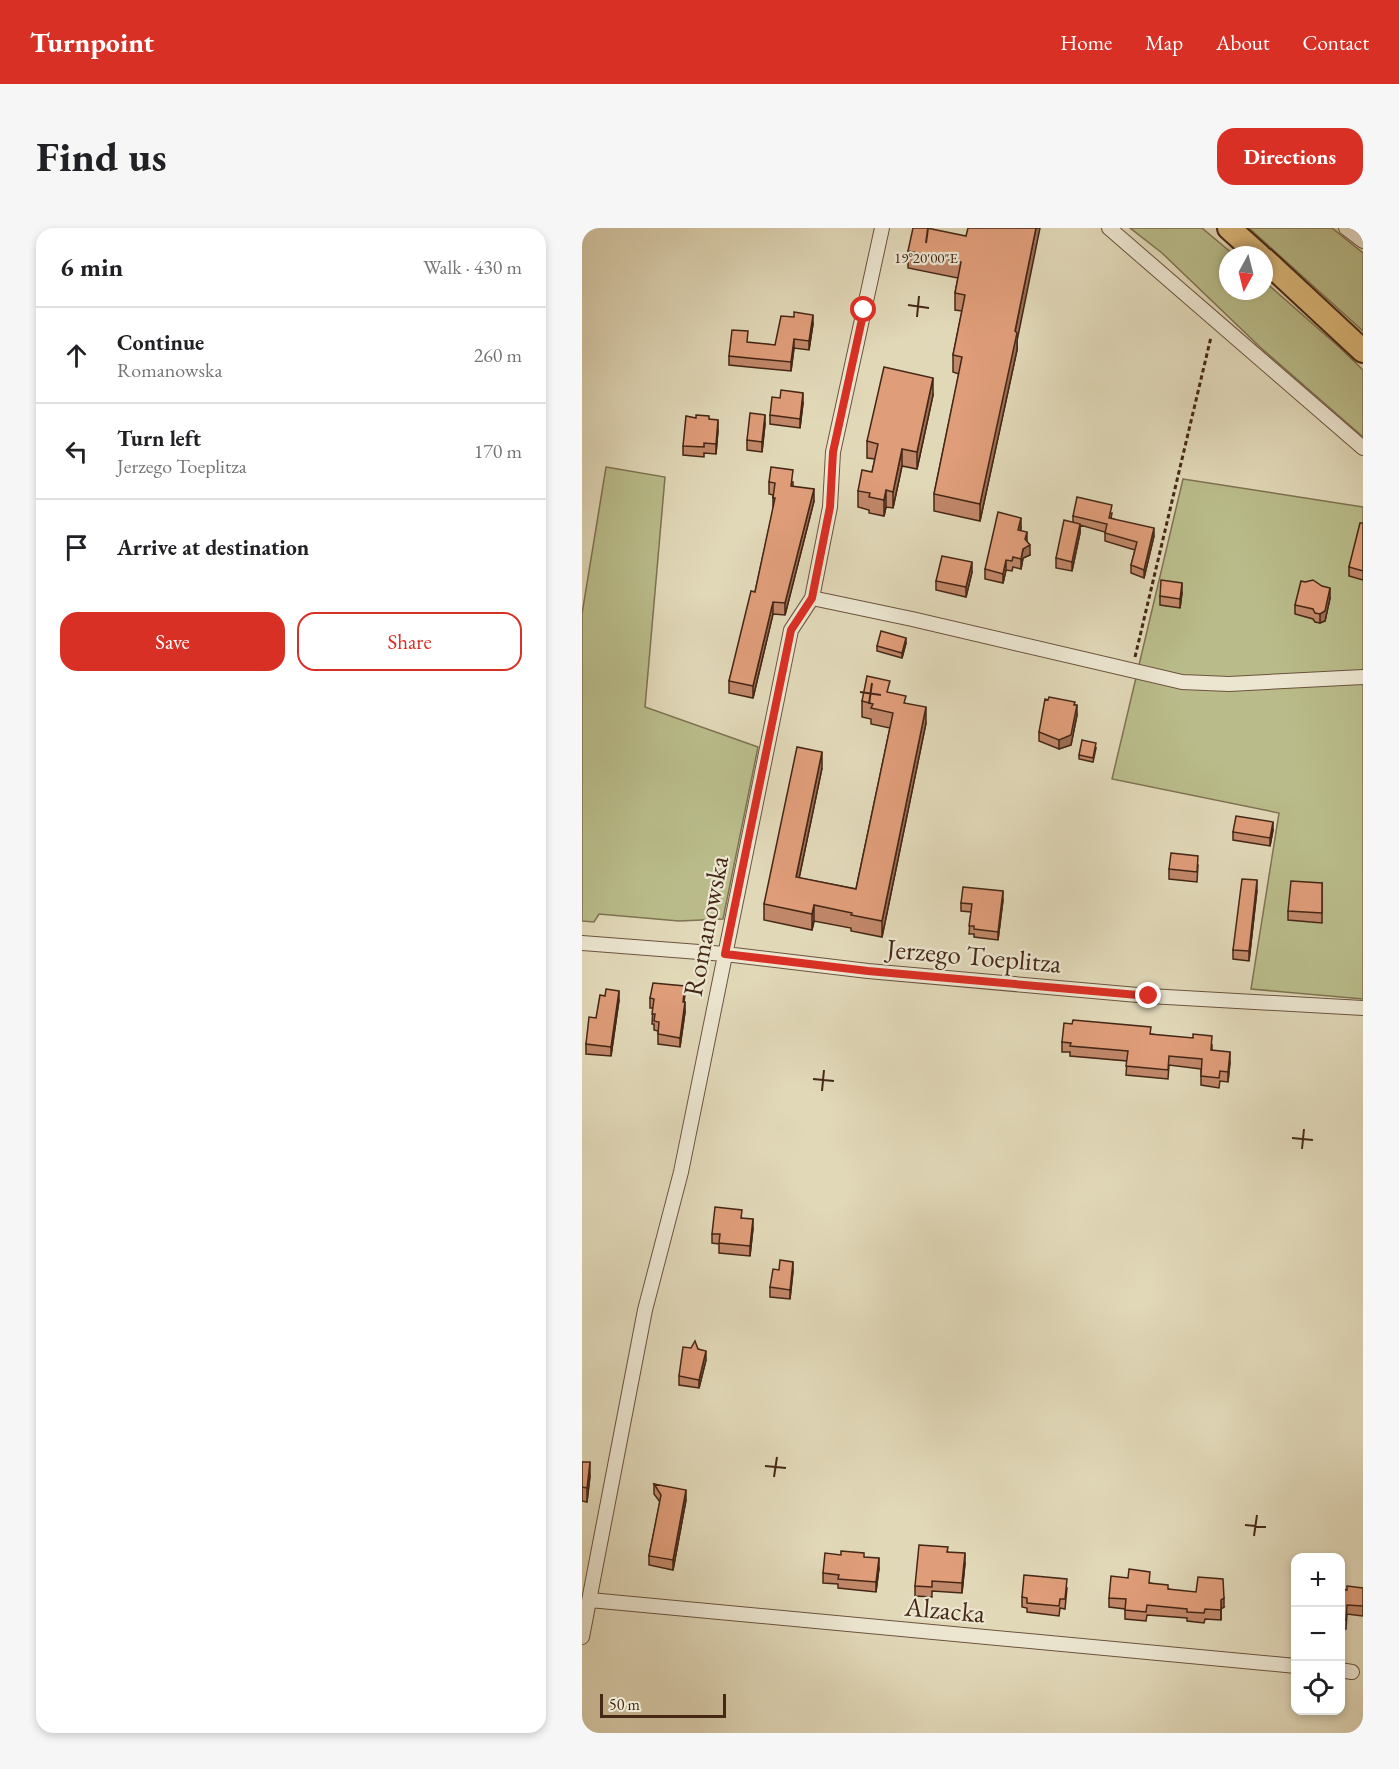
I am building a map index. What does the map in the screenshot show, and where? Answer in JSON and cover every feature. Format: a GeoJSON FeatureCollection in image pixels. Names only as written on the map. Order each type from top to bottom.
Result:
{"type":"FeatureCollection","features":[{"type":"Feature","properties":{"kind":"main road"},"geometry":{"type":"LineString","coordinates":[[1229,228],[1249,246]]}},
{"type":"Feature","properties":{"kind":"main road"},"geometry":{"type":"LineString","coordinates":[[1273,267],[1363,351]]}},
{"type":"Feature","properties":{"kind":"street","name":"Romanowska"},"geometry":{"type":"LineString","coordinates":[[582,1637],[645,1310],[681,1172],[791,630],[812,598],[830,507],[833,452],[882,228]]}},
{"type":"Feature","properties":{"kind":"street"},"geometry":{"type":"LineString","coordinates":[[1109,228],[1363,448]]}},
{"type":"Feature","properties":{"kind":"street"},"geometry":{"type":"LineString","coordinates":[[1346,228],[1363,241]]}},
{"type":"Feature","properties":{"kind":"street"},"geometry":{"type":"LineString","coordinates":[[812,598],[1182,682],[1229,684],[1363,677]]}},
{"type":"Feature","properties":{"kind":"street","name":"Jerzego Toeplitza"},"geometry":{"type":"LineString","coordinates":[[582,943],[725,954],[868,971],[1127,994],[1363,1008]]}},
{"type":"Feature","properties":{"kind":"street","name":"Alzacka"},"geometry":{"type":"LineString","coordinates":[[590,1600],[1291,1666]]}},
{"type":"Feature","properties":{"kind":"path"},"geometry":{"type":"LineString","coordinates":[[1131,670],[1215,320]]}},
{"type":"Feature","properties":{"kind":"green space"},"geometry":{"type":"Polygon","coordinates":[[[1130,228],[1202,228],[1223,246],[1219,246],[1219,300],[1273,300],[1273,289],[1338,346],[1363,370],[1363,437],[1260,347],[1162,253],[1130,228]]]}},
{"type":"Feature","properties":{"kind":"green space"},"geometry":{"type":"Polygon","coordinates":[[[1249,228],[1332,228],[1363,253],[1363,331],[1273,250],[1273,246],[1269,246],[1249,228]]]}},
{"type":"Feature","properties":{"kind":"green space"},"geometry":{"type":"Polygon","coordinates":[[[606,467],[665,477],[645,707],[758,747],[723,919],[679,921],[599,914],[594,922],[582,921],[582,614],[606,467]]]}},
{"type":"Feature","properties":{"kind":"green space"},"geometry":{"type":"Polygon","coordinates":[[[1183,479],[1363,507],[1363,999],[1251,989],[1279,813],[1112,779],[1183,479]]]}},
{"type":"Feature","properties":{"kind":"building"},"geometry":{"type":"Polygon","coordinates":[[[913,228],[927,228],[966,236],[968,228],[1036,228],[1015,331],[1017,333],[980,504],[934,494],[962,357],[953,355],[965,295],[955,293],[961,262],[908,251],[913,228]]]}},
{"type":"Feature","properties":{"kind":"building"},"geometry":{"type":"Polygon","coordinates":[[[794,312],[813,315],[809,341],[794,339],[791,362],[729,356],[732,330],[748,331],[747,342],[775,345],[781,316],[794,317],[794,312]]]}},
{"type":"Feature","properties":{"kind":"building"},"geometry":{"type":"Polygon","coordinates":[[[884,367],[933,378],[917,452],[902,449],[893,492],[886,490],[884,500],[869,497],[870,493],[858,491],[862,470],[872,472],[878,444],[867,441],[884,367]]]}},
{"type":"Feature","properties":{"kind":"building"},"geometry":{"type":"Polygon","coordinates":[[[781,390],[803,393],[800,419],[770,415],[772,397],[780,398],[781,390]]]}},
{"type":"Feature","properties":{"kind":"building"},"geometry":{"type":"Polygon","coordinates":[[[750,413],[765,415],[762,442],[747,440],[750,413]]]}},
{"type":"Feature","properties":{"kind":"building"},"geometry":{"type":"Polygon","coordinates":[[[696,415],[709,416],[709,419],[718,420],[716,444],[704,443],[704,447],[683,446],[686,416],[696,418],[696,415]]]}},
{"type":"Feature","properties":{"kind":"building"},"geometry":{"type":"Polygon","coordinates":[[[771,467],[793,470],[791,486],[814,489],[785,603],[773,602],[753,686],[729,681],[751,591],[755,592],[775,498],[773,498],[775,483],[769,482],[771,467]]]}},
{"type":"Feature","properties":{"kind":"building"},"geometry":{"type":"Polygon","coordinates":[[[1077,497],[1112,505],[1109,518],[1154,528],[1144,570],[1131,565],[1137,542],[1105,533],[1107,524],[1073,516],[1077,497]]]}},
{"type":"Feature","properties":{"kind":"building"},"geometry":{"type":"Polygon","coordinates":[[[998,512],[1021,518],[1018,530],[1027,532],[1025,539],[1030,545],[1023,549],[1021,559],[1013,557],[1012,561],[1006,560],[1003,574],[985,569],[998,512]]]}},
{"type":"Feature","properties":{"kind":"building"},"geometry":{"type":"Polygon","coordinates":[[[1064,520],[1080,524],[1072,562],[1056,558],[1064,520]]]}},
{"type":"Feature","properties":{"kind":"building"},"geometry":{"type":"Polygon","coordinates":[[[1360,523],[1363,523],[1363,571],[1349,567],[1360,523]]]}},
{"type":"Feature","properties":{"kind":"building"},"geometry":{"type":"Polygon","coordinates":[[[942,556],[972,562],[966,587],[936,581],[942,556]]]}},
{"type":"Feature","properties":{"kind":"building"},"geometry":{"type":"Polygon","coordinates":[[[1161,580],[1182,583],[1180,599],[1160,596],[1161,580]]]}},
{"type":"Feature","properties":{"kind":"building"},"geometry":{"type":"Polygon","coordinates":[[[1313,580],[1330,588],[1325,611],[1320,614],[1315,613],[1313,609],[1295,605],[1301,581],[1313,580]]]}},
{"type":"Feature","properties":{"kind":"building"},"geometry":{"type":"Polygon","coordinates":[[[881,631],[906,638],[902,653],[877,646],[881,631]]]}},
{"type":"Feature","properties":{"kind":"building"},"geometry":{"type":"Polygon","coordinates":[[[867,676],[890,681],[887,692],[906,696],[904,703],[926,707],[882,921],[814,905],[812,914],[764,904],[797,747],[822,752],[796,877],[856,889],[893,713],[871,708],[873,704],[862,701],[867,676]]]}},
{"type":"Feature","properties":{"kind":"building"},"geometry":{"type":"Polygon","coordinates":[[[1049,697],[1075,702],[1074,705],[1077,705],[1071,735],[1059,740],[1039,732],[1045,699],[1048,700],[1049,697]]]}},
{"type":"Feature","properties":{"kind":"building"},"geometry":{"type":"Polygon","coordinates":[[[1082,740],[1096,743],[1093,758],[1079,755],[1082,740]]]}},
{"type":"Feature","properties":{"kind":"building"},"geometry":{"type":"Polygon","coordinates":[[[1236,816],[1273,822],[1270,838],[1233,832],[1236,816]]]}},
{"type":"Feature","properties":{"kind":"building"},"geometry":{"type":"Polygon","coordinates":[[[1171,853],[1198,856],[1197,872],[1169,869],[1171,853]]]}},
{"type":"Feature","properties":{"kind":"building"},"geometry":{"type":"Polygon","coordinates":[[[1242,879],[1257,880],[1249,951],[1233,950],[1242,879]]]}},
{"type":"Feature","properties":{"kind":"building"},"geometry":{"type":"Polygon","coordinates":[[[1291,881],[1322,883],[1322,913],[1288,911],[1291,881]]]}},
{"type":"Feature","properties":{"kind":"building"},"geometry":{"type":"Polygon","coordinates":[[[963,887],[1003,891],[998,932],[974,929],[974,926],[969,926],[972,904],[961,903],[963,887]]]}},
{"type":"Feature","properties":{"kind":"building"},"geometry":{"type":"Polygon","coordinates":[[[653,983],[685,986],[680,1038],[658,1034],[659,1022],[654,1021],[655,1014],[652,1014],[654,999],[650,998],[653,983]]]}},
{"type":"Feature","properties":{"kind":"building"},"geometry":{"type":"Polygon","coordinates":[[[606,989],[619,991],[611,1047],[586,1044],[589,1017],[596,1018],[600,995],[605,996],[606,989]]]}},
{"type":"Feature","properties":{"kind":"building"},"geometry":{"type":"Polygon","coordinates":[[[1073,1020],[1151,1027],[1150,1034],[1193,1038],[1193,1034],[1212,1036],[1211,1050],[1230,1052],[1228,1072],[1220,1071],[1219,1078],[1201,1076],[1202,1059],[1169,1056],[1168,1070],[1126,1066],[1128,1051],[1070,1046],[1071,1043],[1062,1042],[1064,1023],[1072,1024],[1073,1020]]]}},
{"type":"Feature","properties":{"kind":"building"},"geometry":{"type":"Polygon","coordinates":[[[715,1207],[742,1210],[741,1218],[753,1219],[750,1246],[719,1243],[720,1234],[712,1234],[715,1207]]]}},
{"type":"Feature","properties":{"kind":"building"},"geometry":{"type":"Polygon","coordinates":[[[780,1260],[793,1262],[790,1290],[770,1287],[773,1269],[779,1270],[780,1260]]]}},
{"type":"Feature","properties":{"kind":"building"},"geometry":{"type":"Polygon","coordinates":[[[695,1341],[698,1349],[706,1351],[699,1380],[679,1376],[683,1347],[691,1348],[695,1341]]]}},
{"type":"Feature","properties":{"kind":"building"},"geometry":{"type":"Polygon","coordinates":[[[582,1462],[590,1462],[587,1488],[582,1487],[582,1462]]]}},
{"type":"Feature","properties":{"kind":"building"},"geometry":{"type":"Polygon","coordinates":[[[654,1484],[686,1490],[673,1560],[649,1556],[661,1495],[654,1484]]]}},
{"type":"Feature","properties":{"kind":"building"},"geometry":{"type":"Polygon","coordinates":[[[919,1545],[948,1547],[947,1552],[965,1553],[962,1583],[932,1581],[932,1587],[915,1586],[919,1545]]]}},
{"type":"Feature","properties":{"kind":"building"},"geometry":{"type":"Polygon","coordinates":[[[841,1551],[864,1553],[864,1557],[879,1558],[876,1582],[838,1579],[839,1575],[823,1573],[825,1553],[841,1555],[841,1551]]]}},
{"type":"Feature","properties":{"kind":"building"},"geometry":{"type":"Polygon","coordinates":[[[1129,1569],[1150,1572],[1149,1583],[1168,1585],[1168,1589],[1196,1592],[1198,1577],[1223,1579],[1224,1598],[1221,1600],[1221,1610],[1205,1609],[1204,1613],[1187,1612],[1187,1609],[1147,1605],[1146,1612],[1125,1610],[1126,1599],[1109,1598],[1111,1576],[1128,1578],[1129,1569]]]}},
{"type":"Feature","properties":{"kind":"building"},"geometry":{"type":"Polygon","coordinates":[[[1024,1575],[1067,1579],[1065,1599],[1060,1599],[1059,1606],[1027,1603],[1027,1598],[1022,1597],[1024,1575]]]}},
{"type":"Feature","properties":{"kind":"building"},"geometry":{"type":"Polygon","coordinates":[[[1347,1586],[1363,1588],[1363,1606],[1347,1605],[1346,1620],[1345,1590],[1347,1590],[1347,1586]]]}},
{"type":"Feature","properties":{"kind":"route"},"geometry":{"type":"LineString","coordinates":[[864,310],[833,452],[830,507],[812,598],[791,630],[725,954],[868,971],[1149,996]]}}]}
